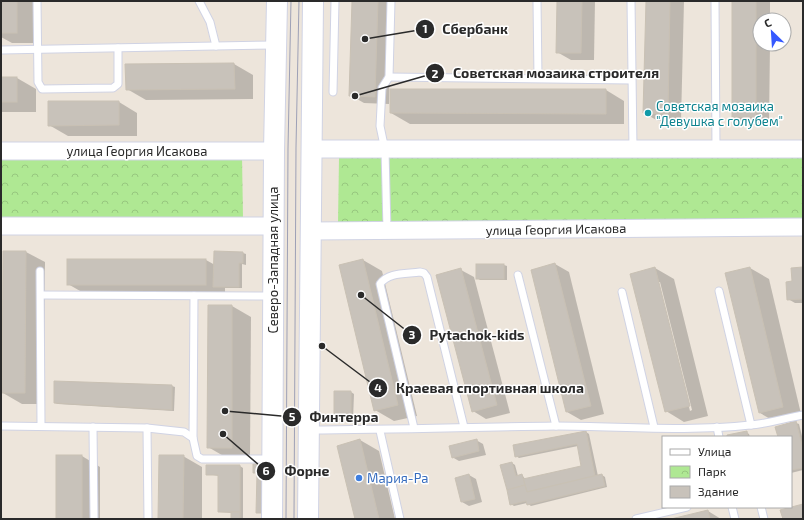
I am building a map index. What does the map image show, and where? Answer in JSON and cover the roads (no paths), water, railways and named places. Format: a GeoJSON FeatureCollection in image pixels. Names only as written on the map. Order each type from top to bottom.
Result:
{"type":"FeatureCollection","features":[{"type":"Feature","properties":{"kind":"main road","name":"Северо-Западная улица"},"geometry":{"type":"LineString","coordinates":[[272,519],[273,226],[277,1]]}},
{"type":"Feature","properties":{"kind":"main road"},"geometry":{"type":"LineString","coordinates":[[308,519],[313,1]]}},
{"type":"Feature","properties":{"kind":"street"},"geometry":{"type":"LineString","coordinates":[[311,149],[803,149]]}},
{"type":"Feature","properties":{"kind":"street","name":"улица Георгия Исакова"},"geometry":{"type":"LineString","coordinates":[[1,150],[274,151]]}},
{"type":"Feature","properties":{"kind":"street"},"geometry":{"type":"LineString","coordinates":[[1,226],[273,226]]}},
{"type":"Feature","properties":{"kind":"street","name":"улица Георгия Исакова"},"geometry":{"type":"LineString","coordinates":[[310,231],[803,227]]}},
{"type":"Feature","properties":{"kind":"lane"},"geometry":{"type":"LineString","coordinates":[[37,1],[38,82],[42,89],[112,88],[118,84],[118,48]]}},
{"type":"Feature","properties":{"kind":"lane"},"geometry":{"type":"LineString","coordinates":[[199,1],[210,22],[216,46]]}},
{"type":"Feature","properties":{"kind":"lane"},"geometry":{"type":"LineString","coordinates":[[333,92],[335,1]]}},
{"type":"Feature","properties":{"kind":"lane"},"geometry":{"type":"LineString","coordinates":[[387,231],[385,150],[380,126],[382,88],[389,77],[391,1]]}},
{"type":"Feature","properties":{"kind":"lane"},"geometry":{"type":"LineString","coordinates":[[537,1],[538,78]]}},
{"type":"Feature","properties":{"kind":"lane"},"geometry":{"type":"LineString","coordinates":[[632,1],[632,148]]}},
{"type":"Feature","properties":{"kind":"lane"},"geometry":{"type":"LineString","coordinates":[[715,1],[716,149]]}},
{"type":"Feature","properties":{"kind":"lane"},"geometry":{"type":"LineString","coordinates":[[1,50],[276,44]]}},
{"type":"Feature","properties":{"kind":"lane"},"geometry":{"type":"LineString","coordinates":[[389,77],[631,80]]}},
{"type":"Feature","properties":{"kind":"lane"},"geometry":{"type":"LineString","coordinates":[[40,271],[41,426]]}},
{"type":"Feature","properties":{"kind":"lane"},"geometry":{"type":"LineString","coordinates":[[414,428],[380,284],[384,277],[420,272],[424,273],[427,277],[464,427]]}},
{"type":"Feature","properties":{"kind":"lane"},"geometry":{"type":"LineString","coordinates":[[518,275],[556,426]]}},
{"type":"Feature","properties":{"kind":"lane"},"geometry":{"type":"LineString","coordinates":[[720,291],[751,425]]}},
{"type":"Feature","properties":{"kind":"lane"},"geometry":{"type":"LineString","coordinates":[[622,292],[654,427]]}},
{"type":"Feature","properties":{"kind":"lane"},"geometry":{"type":"LineString","coordinates":[[41,295],[273,296]]}},
{"type":"Feature","properties":{"kind":"lane"},"geometry":{"type":"LineString","coordinates":[[194,296],[194,438],[197,456],[202,458],[272,459]]}},
{"type":"Feature","properties":{"kind":"lane"},"geometry":{"type":"LineString","coordinates":[[308,430],[380,431],[414,428],[556,426],[717,427],[751,425],[803,414]]}},
{"type":"Feature","properties":{"kind":"lane"},"geometry":{"type":"LineString","coordinates":[[1,426],[147,428],[184,432],[194,438]]}},
{"type":"Feature","properties":{"kind":"lane"},"geometry":{"type":"LineString","coordinates":[[93,427],[94,519]]}},
{"type":"Feature","properties":{"kind":"lane"},"geometry":{"type":"LineString","coordinates":[[717,427],[719,436]]}},
{"type":"Feature","properties":{"kind":"lane"},"geometry":{"type":"LineString","coordinates":[[147,428],[148,519]]}},
{"type":"Feature","properties":{"kind":"lane"},"geometry":{"type":"LineString","coordinates":[[380,431],[400,519]]}},
{"type":"Feature","properties":{"kind":"lane"},"geometry":{"type":"LineString","coordinates":[[636,519],[683,508]]}},
{"type":"Feature","properties":{"kind":"lane"},"geometry":{"type":"LineString","coordinates":[[732,508],[735,519]]}},
{"type":"Feature","properties":{"kind":"lane"},"geometry":{"type":"LineString","coordinates":[[761,508],[764,519]]}},
{"type":"Feature","properties":{"kind":"tram line"},"geometry":{"type":"LineString","coordinates":[[286,519],[288,148],[291,1]]}},
{"type":"Feature","properties":{"kind":"tram line"},"geometry":{"type":"LineString","coordinates":[[294,519],[296,147],[299,1]]}},
{"type":"Feature","properties":{"kind":"place","name":"Сбербанк"},"geometry":{"type":"Point","coordinates":[365,39]}},
{"type":"Feature","properties":{"kind":"place","name":"Советская мозаика строителя"},"geometry":{"type":"Point","coordinates":[355,96]}},
{"type":"Feature","properties":{"kind":"place","name":"Советская мозаика \"Девушка с голубем\""},"geometry":{"type":"Point","coordinates":[648,113]}},
{"type":"Feature","properties":{"kind":"place","name":"Pytachok-kids"},"geometry":{"type":"Point","coordinates":[361,295]}},
{"type":"Feature","properties":{"kind":"place","name":"Краевая спортивная школа"},"geometry":{"type":"Point","coordinates":[322,346]}},
{"type":"Feature","properties":{"kind":"place","name":"Финтерра"},"geometry":{"type":"Point","coordinates":[225,411]}},
{"type":"Feature","properties":{"kind":"place","name":"Форне"},"geometry":{"type":"Point","coordinates":[223,434]}},
{"type":"Feature","properties":{"kind":"place","name":"Мария-Ра"},"geometry":{"type":"Point","coordinates":[359,478]}}]}
